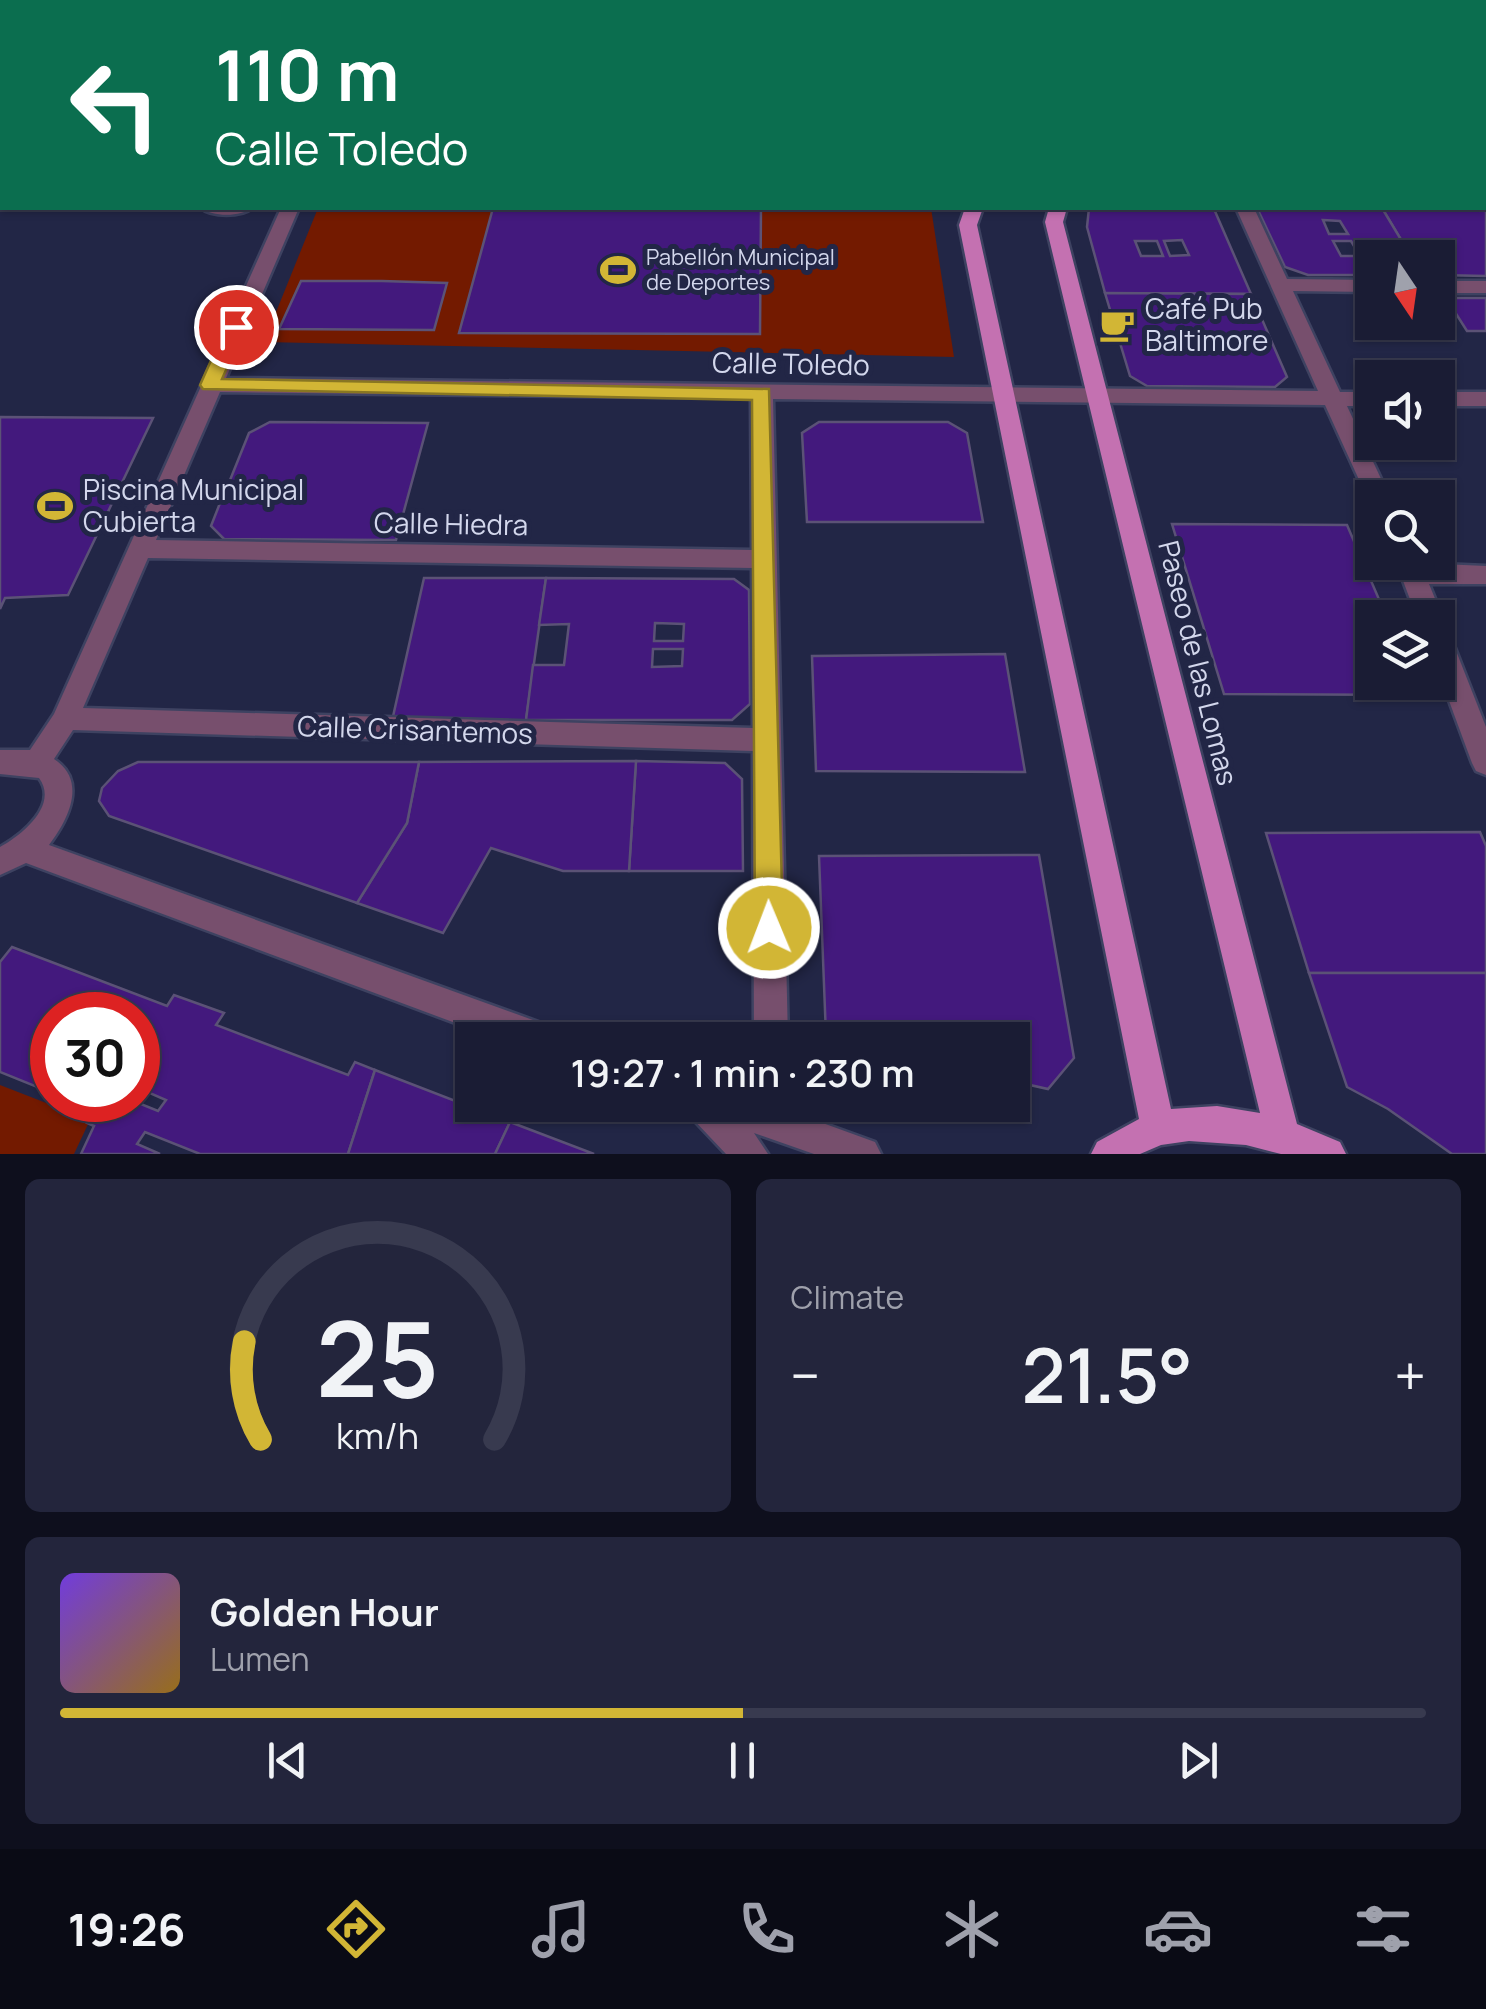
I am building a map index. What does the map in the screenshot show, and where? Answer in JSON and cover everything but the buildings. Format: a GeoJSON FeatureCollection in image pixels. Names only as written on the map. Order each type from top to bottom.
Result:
{"type":"FeatureCollection","features":[{"type":"Feature","properties":{"kind":"main road"},"geometry":{"type":"LineString","coordinates":[[973,210],[968,225],[1002,396],[1158,1129]]}},
{"type":"Feature","properties":{"kind":"main road","name":"Paseo de las Lomas"},"geometry":{"type":"LineString","coordinates":[[1057,210],[1054,222],[1282,1134]]}},
{"type":"Feature","properties":{"kind":"main road"},"geometry":{"type":"LineString","coordinates":[[1109,1154],[1158,1129],[1218,1122],[1282,1134],[1328,1154]]}},
{"type":"Feature","properties":{"kind":"street"},"geometry":{"type":"LineString","coordinates":[[37,762],[65,720],[289,210]]}},
{"type":"Feature","properties":{"kind":"street"},"geometry":{"type":"LineString","coordinates":[[1246,210],[1370,480]]}},
{"type":"Feature","properties":{"kind":"street"},"geometry":{"type":"LineString","coordinates":[[1281,285],[1355,286]]}},
{"type":"Feature","properties":{"kind":"street"},"geometry":{"type":"LineString","coordinates":[[1455,287],[1486,287]]}},
{"type":"Feature","properties":{"kind":"street","name":"Calle Toledo"},"geometry":{"type":"LineString","coordinates":[[210,385],[1355,398]]}},
{"type":"Feature","properties":{"kind":"street"},"geometry":{"type":"LineString","coordinates":[[762,394],[772,1022]]}},
{"type":"Feature","properties":{"kind":"street"},"geometry":{"type":"LineString","coordinates":[[1455,399],[1486,399]]}},
{"type":"Feature","properties":{"kind":"street","name":"Calle Hiedra"},"geometry":{"type":"LineString","coordinates":[[139,549],[762,559]]}},
{"type":"Feature","properties":{"kind":"street"},"geometry":{"type":"LineString","coordinates":[[1455,573],[1486,575]]}},
{"type":"Feature","properties":{"kind":"street"},"geometry":{"type":"LineString","coordinates":[[1455,682],[1486,763]]}},
{"type":"Feature","properties":{"kind":"street","name":"Calle Crisantemos"},"geometry":{"type":"LineString","coordinates":[[65,720],[765,740]]}},
{"type":"Feature","properties":{"kind":"street"},"geometry":{"type":"LineString","coordinates":[[0,762],[37,762],[52,770],[60,783],[62,799],[50,825],[13,856]]}},
{"type":"Feature","properties":{"kind":"street"},"geometry":{"type":"LineString","coordinates":[[13,856],[492,1022]]}},
{"type":"Feature","properties":{"kind":"street"},"geometry":{"type":"LineString","coordinates":[[720,1122],[750,1154]]}},
{"type":"Feature","properties":{"kind":"street"},"geometry":{"type":"LineString","coordinates":[[793,1122],[864,1154]]}},
{"type":"Feature","properties":{"kind":"shaded area"},"geometry":{"type":"Polygon","coordinates":[[[317,210],[931,210],[954,357],[264,342],[317,210]]]}},
{"type":"Feature","properties":{"kind":"shaded area"},"geometry":{"type":"Polygon","coordinates":[[[0,1085],[30,1097],[30,1122],[89,1122],[74,1154],[0,1154],[0,1085]]]}},
{"type":"Feature","properties":{"kind":"place","name":"Pabellón Municipal de Deportes"},"geometry":{"type":"Point","coordinates":[618,270]}},
{"type":"Feature","properties":{"kind":"place","name":"Café Pub Baltimore"},"geometry":{"type":"Point","coordinates":[1117,325]}},
{"type":"Feature","properties":{"kind":"place","name":"Piscina Municipal Cubierta"},"geometry":{"type":"Point","coordinates":[55,506]}},
{"type":"Feature","properties":{"kind":"route"},"geometry":{"type":"LineString","coordinates":[[236,327],[210,385],[762,394],[769,928]]}}]}
